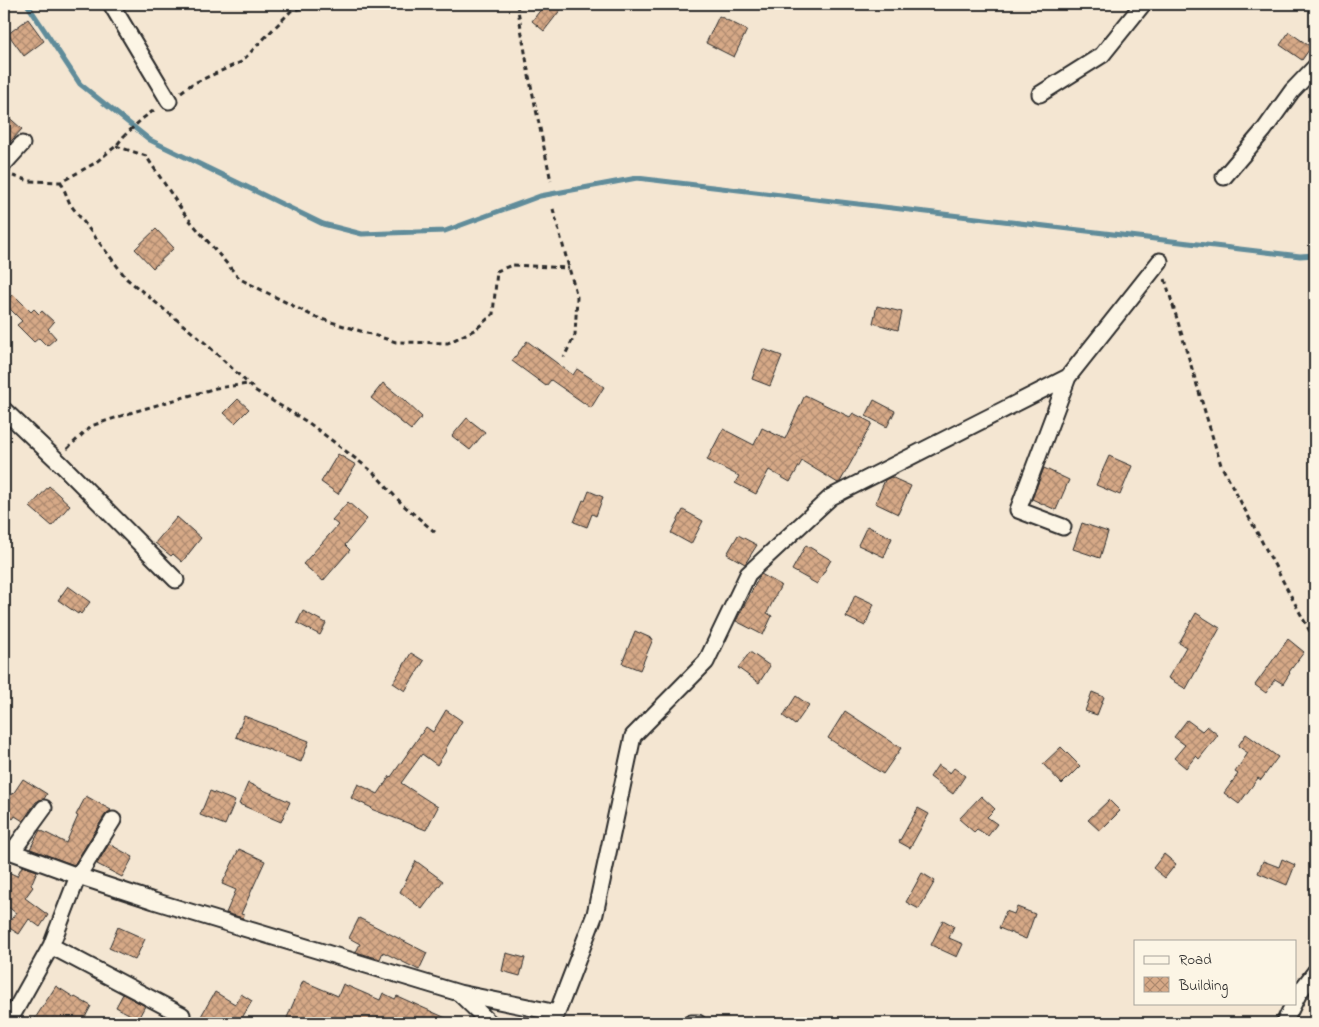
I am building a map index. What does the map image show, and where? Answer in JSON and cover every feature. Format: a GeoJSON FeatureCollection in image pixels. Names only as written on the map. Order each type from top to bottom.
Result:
{"type":"FeatureCollection","features":[{"type":"Feature","properties":{"kind":"street"},"geometry":{"type":"LineString","coordinates":[[111,4],[169,101]]}},
{"type":"Feature","properties":{"kind":"street"},"geometry":{"type":"LineString","coordinates":[[1040,94],[1102,55],[1143,4]]}},
{"type":"Feature","properties":{"kind":"street"},"geometry":{"type":"LineString","coordinates":[[1224,177],[1264,130],[1292,91],[1315,68]]}},
{"type":"Feature","properties":{"kind":"street"},"geometry":{"type":"LineString","coordinates":[[8,170],[22,144]]}},
{"type":"Feature","properties":{"kind":"street"},"geometry":{"type":"LineString","coordinates":[[1063,527],[1018,510],[1068,377],[1160,261]]}},
{"type":"Feature","properties":{"kind":"street"},"geometry":{"type":"LineString","coordinates":[[44,808],[8,852],[154,901],[459,993],[557,1013],[595,914],[634,736],[706,662],[748,574],[831,497],[1068,377]]}},
{"type":"Feature","properties":{"kind":"street"},"geometry":{"type":"LineString","coordinates":[[4,410],[176,580]]}},
{"type":"Feature","properties":{"kind":"street"},"geometry":{"type":"LineString","coordinates":[[8,1023],[51,946],[78,876],[112,820]]}},
{"type":"Feature","properties":{"kind":"street"},"geometry":{"type":"LineString","coordinates":[[51,946],[182,1015],[178,1023]]}},
{"type":"Feature","properties":{"kind":"street"},"geometry":{"type":"LineString","coordinates":[[1296,1000],[1315,972]]}},
{"type":"Feature","properties":{"kind":"street"},"geometry":{"type":"LineString","coordinates":[[459,993],[490,1023]]}},
{"type":"Feature","properties":{"kind":"street"},"geometry":{"type":"LineString","coordinates":[[1284,1023],[1294,1004]]}},
{"type":"Feature","properties":{"kind":"street"},"geometry":{"type":"LineString","coordinates":[[691,1023],[698,1023]]}},
{"type":"Feature","properties":{"kind":"path"},"geometry":{"type":"LineString","coordinates":[[169,101],[192,84],[241,62],[291,11],[316,4]]}},
{"type":"Feature","properties":{"kind":"path"},"geometry":{"type":"LineString","coordinates":[[517,4],[529,76],[551,181]]}},
{"type":"Feature","properties":{"kind":"path"},"geometry":{"type":"LineString","coordinates":[[8,170],[30,181],[61,182],[95,163],[116,146],[142,119]]}},
{"type":"Feature","properties":{"kind":"path"},"geometry":{"type":"LineString","coordinates":[[116,146],[146,156],[186,216],[240,279],[315,316],[396,342],[448,343],[476,329],[493,314],[497,271],[512,265],[568,268]]}},
{"type":"Feature","properties":{"kind":"path"},"geometry":{"type":"LineString","coordinates":[[61,182],[70,204],[127,279],[204,342],[256,391],[309,423],[373,472],[402,504],[436,533]]}},
{"type":"Feature","properties":{"kind":"path"},"geometry":{"type":"LineString","coordinates":[[553,209],[577,297],[575,335],[564,357]]}},
{"type":"Feature","properties":{"kind":"path"},"geometry":{"type":"LineString","coordinates":[[1160,261],[1221,465],[1315,641]]}},
{"type":"Feature","properties":{"kind":"path"},"geometry":{"type":"LineString","coordinates":[[56,460],[91,426],[216,388],[249,384]]}},
{"type":"Feature","properties":{"kind":"building"},"geometry":{"type":"Polygon","coordinates":[[[545,4],[565,4],[544,31],[532,21],[545,4]]]}},
{"type":"Feature","properties":{"kind":"building"},"geometry":{"type":"Polygon","coordinates":[[[719,16],[747,30],[734,57],[706,43],[719,16]]]}},
{"type":"Feature","properties":{"kind":"building"},"geometry":{"type":"Polygon","coordinates":[[[28,19],[44,41],[24,56],[8,34],[28,19]]]}},
{"type":"Feature","properties":{"kind":"building"},"geometry":{"type":"Polygon","coordinates":[[[1289,32],[1311,47],[1302,60],[1280,45],[1289,32]]]}},
{"type":"Feature","properties":{"kind":"building"},"geometry":{"type":"Polygon","coordinates":[[[4,113],[22,129],[4,149],[4,113]]]}},
{"type":"Feature","properties":{"kind":"building"},"geometry":{"type":"Polygon","coordinates":[[[156,229],[174,248],[153,268],[135,249],[156,229]]]}},
{"type":"Feature","properties":{"kind":"building"},"geometry":{"type":"Polygon","coordinates":[[[13,294],[31,312],[34,309],[39,314],[42,311],[54,322],[48,329],[56,338],[47,346],[39,338],[34,342],[17,325],[22,321],[4,303],[13,294]]]}},
{"type":"Feature","properties":{"kind":"building"},"geometry":{"type":"Polygon","coordinates":[[[877,306],[902,312],[898,330],[873,323],[877,306]]]}},
{"type":"Feature","properties":{"kind":"building"},"geometry":{"type":"Polygon","coordinates":[[[527,341],[573,375],[577,369],[604,387],[591,408],[551,380],[546,386],[512,361],[527,341]]]}},
{"type":"Feature","properties":{"kind":"building"},"geometry":{"type":"Polygon","coordinates":[[[763,349],[782,356],[770,386],[752,379],[763,349]]]}},
{"type":"Feature","properties":{"kind":"building"},"geometry":{"type":"Polygon","coordinates":[[[383,383],[422,417],[411,430],[371,398],[383,383]]]}},
{"type":"Feature","properties":{"kind":"building"},"geometry":{"type":"Polygon","coordinates":[[[805,395],[850,417],[853,413],[872,423],[840,482],[838,483],[802,461],[790,482],[769,470],[756,494],[735,483],[739,476],[707,460],[723,429],[754,445],[762,428],[785,439],[805,395]]]}},
{"type":"Feature","properties":{"kind":"building"},"geometry":{"type":"Polygon","coordinates":[[[238,399],[249,409],[235,423],[224,413],[238,399]]]}},
{"type":"Feature","properties":{"kind":"building"},"geometry":{"type":"Polygon","coordinates":[[[874,400],[895,411],[887,427],[866,416],[874,400]]]}},
{"type":"Feature","properties":{"kind":"building"},"geometry":{"type":"Polygon","coordinates":[[[467,418],[485,432],[470,450],[452,436],[467,418]]]}},
{"type":"Feature","properties":{"kind":"building"},"geometry":{"type":"Polygon","coordinates":[[[338,454],[356,465],[338,494],[321,482],[338,454]]]}},
{"type":"Feature","properties":{"kind":"building"},"geometry":{"type":"Polygon","coordinates":[[[1109,456],[1132,466],[1120,495],[1096,485],[1109,456]]]}},
{"type":"Feature","properties":{"kind":"building"},"geometry":{"type":"Polygon","coordinates":[[[1044,468],[1069,480],[1056,510],[1032,499],[1044,468]]]}},
{"type":"Feature","properties":{"kind":"building"},"geometry":{"type":"Polygon","coordinates":[[[891,477],[911,486],[898,514],[875,503],[885,480],[891,477]]]}},
{"type":"Feature","properties":{"kind":"building"},"geometry":{"type":"Polygon","coordinates":[[[49,486],[70,505],[52,526],[30,507],[49,486]]]}},
{"type":"Feature","properties":{"kind":"building"},"geometry":{"type":"Polygon","coordinates":[[[589,491],[603,497],[596,516],[592,514],[587,527],[574,522],[589,491]]]}},
{"type":"Feature","properties":{"kind":"building"},"geometry":{"type":"Polygon","coordinates":[[[348,502],[367,519],[345,545],[350,550],[323,581],[303,564],[338,525],[332,520],[348,502]]]}},
{"type":"Feature","properties":{"kind":"building"},"geometry":{"type":"Polygon","coordinates":[[[683,510],[703,521],[691,544],[671,533],[683,510]]]}},
{"type":"Feature","properties":{"kind":"building"},"geometry":{"type":"Polygon","coordinates":[[[177,517],[201,538],[182,562],[155,543],[177,517]]]}},
{"type":"Feature","properties":{"kind":"building"},"geometry":{"type":"Polygon","coordinates":[[[1082,523],[1108,532],[1100,558],[1073,549],[1082,523]]]}},
{"type":"Feature","properties":{"kind":"building"},"geometry":{"type":"Polygon","coordinates":[[[867,526],[892,538],[884,557],[858,545],[867,526]]]}},
{"type":"Feature","properties":{"kind":"building"},"geometry":{"type":"Polygon","coordinates":[[[738,535],[757,545],[745,564],[727,554],[738,535]]]}},
{"type":"Feature","properties":{"kind":"building"},"geometry":{"type":"Polygon","coordinates":[[[806,545],[831,560],[817,584],[792,570],[806,545]]]}},
{"type":"Feature","properties":{"kind":"building"},"geometry":{"type":"Polygon","coordinates":[[[761,574],[781,585],[767,613],[772,616],[763,635],[736,621],[761,574]]]}},
{"type":"Feature","properties":{"kind":"building"},"geometry":{"type":"Polygon","coordinates":[[[68,586],[90,602],[81,614],[79,612],[78,614],[58,600],[68,586]]]}},
{"type":"Feature","properties":{"kind":"building"},"geometry":{"type":"Polygon","coordinates":[[[855,595],[874,604],[865,626],[846,617],[855,595]]]}},
{"type":"Feature","properties":{"kind":"building"},"geometry":{"type":"Polygon","coordinates":[[[303,611],[326,623],[320,635],[297,623],[303,611]]]}},
{"type":"Feature","properties":{"kind":"building"},"geometry":{"type":"Polygon","coordinates":[[[1196,613],[1220,628],[1186,689],[1168,678],[1186,647],[1179,643],[1196,613]]]}},
{"type":"Feature","properties":{"kind":"building"},"geometry":{"type":"Polygon","coordinates":[[[635,631],[653,639],[640,670],[622,663],[635,631]]]}},
{"type":"Feature","properties":{"kind":"building"},"geometry":{"type":"Polygon","coordinates":[[[1288,639],[1304,652],[1289,672],[1283,684],[1275,679],[1266,693],[1255,685],[1288,639]]]}},
{"type":"Feature","properties":{"kind":"building"},"geometry":{"type":"Polygon","coordinates":[[[750,652],[770,666],[759,683],[738,668],[750,652]]]}},
{"type":"Feature","properties":{"kind":"building"},"geometry":{"type":"Polygon","coordinates":[[[411,653],[424,661],[405,691],[393,683],[411,653]]]}},
{"type":"Feature","properties":{"kind":"building"},"geometry":{"type":"Polygon","coordinates":[[[1092,692],[1104,697],[1097,715],[1085,711],[1092,692]]]}},
{"type":"Feature","properties":{"kind":"building"},"geometry":{"type":"Polygon","coordinates":[[[796,696],[809,705],[795,725],[783,716],[796,696]]]}},
{"type":"Feature","properties":{"kind":"building"},"geometry":{"type":"Polygon","coordinates":[[[446,710],[462,721],[446,751],[437,765],[422,754],[401,783],[438,807],[426,830],[371,809],[351,798],[358,784],[378,794],[426,727],[433,732],[446,710]]]}},
{"type":"Feature","properties":{"kind":"building"},"geometry":{"type":"Polygon","coordinates":[[[845,711],[901,748],[883,774],[828,738],[845,711]]]}},
{"type":"Feature","properties":{"kind":"building"},"geometry":{"type":"Polygon","coordinates":[[[244,716],[309,741],[301,762],[236,737],[244,716]]]}},
{"type":"Feature","properties":{"kind":"building"},"geometry":{"type":"Polygon","coordinates":[[[1187,720],[1202,731],[1207,726],[1218,735],[1199,759],[1196,756],[1186,768],[1174,758],[1185,745],[1174,737],[1187,720]]]}},
{"type":"Feature","properties":{"kind":"building"},"geometry":{"type":"Polygon","coordinates":[[[1246,734],[1278,757],[1261,780],[1258,778],[1239,804],[1224,793],[1238,774],[1235,772],[1248,753],[1238,746],[1246,734]]]}},
{"type":"Feature","properties":{"kind":"building"},"geometry":{"type":"Polygon","coordinates":[[[1061,747],[1080,766],[1062,784],[1043,764],[1061,747]]]}},
{"type":"Feature","properties":{"kind":"building"},"geometry":{"type":"Polygon","coordinates":[[[938,765],[950,773],[954,768],[965,776],[953,794],[930,777],[938,765]]]}},
{"type":"Feature","properties":{"kind":"building"},"geometry":{"type":"Polygon","coordinates":[[[23,779],[47,794],[44,799],[36,802],[23,821],[15,816],[13,819],[4,813],[4,809],[12,793],[23,779]]]}},
{"type":"Feature","properties":{"kind":"building"},"geometry":{"type":"Polygon","coordinates":[[[248,783],[290,802],[281,822],[239,804],[248,783]]]}},
{"type":"Feature","properties":{"kind":"building"},"geometry":{"type":"Polygon","coordinates":[[[210,791],[235,801],[225,825],[200,815],[210,791]]]}},
{"type":"Feature","properties":{"kind":"building"},"geometry":{"type":"Polygon","coordinates":[[[86,796],[111,810],[105,815],[74,865],[30,849],[40,830],[66,843],[78,816],[76,815],[86,796]]]}},
{"type":"Feature","properties":{"kind":"building"},"geometry":{"type":"Polygon","coordinates":[[[981,796],[995,809],[987,817],[997,824],[988,836],[977,829],[974,832],[959,819],[981,796]]]}},
{"type":"Feature","properties":{"kind":"building"},"geometry":{"type":"Polygon","coordinates":[[[1109,800],[1120,811],[1100,831],[1088,820],[1109,800]]]}},
{"type":"Feature","properties":{"kind":"building"},"geometry":{"type":"Polygon","coordinates":[[[918,808],[929,814],[910,848],[899,842],[918,808]]]}},
{"type":"Feature","properties":{"kind":"building"},"geometry":{"type":"Polygon","coordinates":[[[109,844],[133,857],[122,877],[97,864],[109,844]]]}},
{"type":"Feature","properties":{"kind":"building"},"geometry":{"type":"Polygon","coordinates":[[[239,849],[265,861],[241,914],[244,915],[243,918],[226,913],[236,890],[222,884],[239,849]]]}},
{"type":"Feature","properties":{"kind":"building"},"geometry":{"type":"Polygon","coordinates":[[[1164,854],[1176,864],[1165,878],[1153,868],[1164,854]]]}},
{"type":"Feature","properties":{"kind":"building"},"geometry":{"type":"Polygon","coordinates":[[[1282,859],[1295,865],[1287,885],[1258,873],[1263,861],[1279,867],[1282,859]]]}},
{"type":"Feature","properties":{"kind":"building"},"geometry":{"type":"Polygon","coordinates":[[[416,861],[443,881],[422,909],[400,892],[416,861]]]}},
{"type":"Feature","properties":{"kind":"building"},"geometry":{"type":"Polygon","coordinates":[[[22,866],[37,871],[31,885],[33,887],[25,898],[48,915],[40,927],[29,919],[19,934],[6,926],[16,913],[4,904],[4,870],[17,876],[22,866]]]}},
{"type":"Feature","properties":{"kind":"building"},"geometry":{"type":"Polygon","coordinates":[[[922,873],[935,881],[919,909],[906,902],[922,873]]]}},
{"type":"Feature","properties":{"kind":"building"},"geometry":{"type":"Polygon","coordinates":[[[1017,907],[1035,914],[1026,939],[999,928],[1006,911],[1014,914],[1017,907]]]}},
{"type":"Feature","properties":{"kind":"building"},"geometry":{"type":"Polygon","coordinates":[[[359,918],[427,953],[419,970],[383,952],[380,959],[356,952],[360,944],[349,938],[359,918]]]}},
{"type":"Feature","properties":{"kind":"building"},"geometry":{"type":"Polygon","coordinates":[[[943,920],[954,926],[949,938],[963,944],[957,957],[931,945],[943,920]]]}},
{"type":"Feature","properties":{"kind":"building"},"geometry":{"type":"Polygon","coordinates":[[[118,927],[145,939],[135,960],[109,948],[118,927]]]}},
{"type":"Feature","properties":{"kind":"building"},"geometry":{"type":"Polygon","coordinates":[[[506,953],[525,958],[520,976],[502,971],[506,953]]]}},
{"type":"Feature","properties":{"kind":"building"},"geometry":{"type":"Polygon","coordinates":[[[303,981],[338,996],[343,984],[380,1000],[383,993],[395,999],[397,996],[457,1023],[294,1023],[286,1020],[303,981]]]}},
{"type":"Feature","properties":{"kind":"building"},"geometry":{"type":"Polygon","coordinates":[[[56,986],[91,1006],[82,1023],[32,1023],[56,986]]]}},
{"type":"Feature","properties":{"kind":"building"},"geometry":{"type":"Polygon","coordinates":[[[215,992],[235,1004],[241,994],[252,1001],[239,1023],[197,1023],[215,992]]]}},
{"type":"Feature","properties":{"kind":"building"},"geometry":{"type":"Polygon","coordinates":[[[123,994],[145,1006],[138,1019],[116,1007],[123,994]]]}},
{"type":"Feature","properties":{"kind":"waterway"},"geometry":{"type":"LineString","coordinates":[[27,4],[80,84],[150,140],[323,224],[362,234],[445,231],[540,196],[637,178],[1300,256],[1315,255]]}}]}
